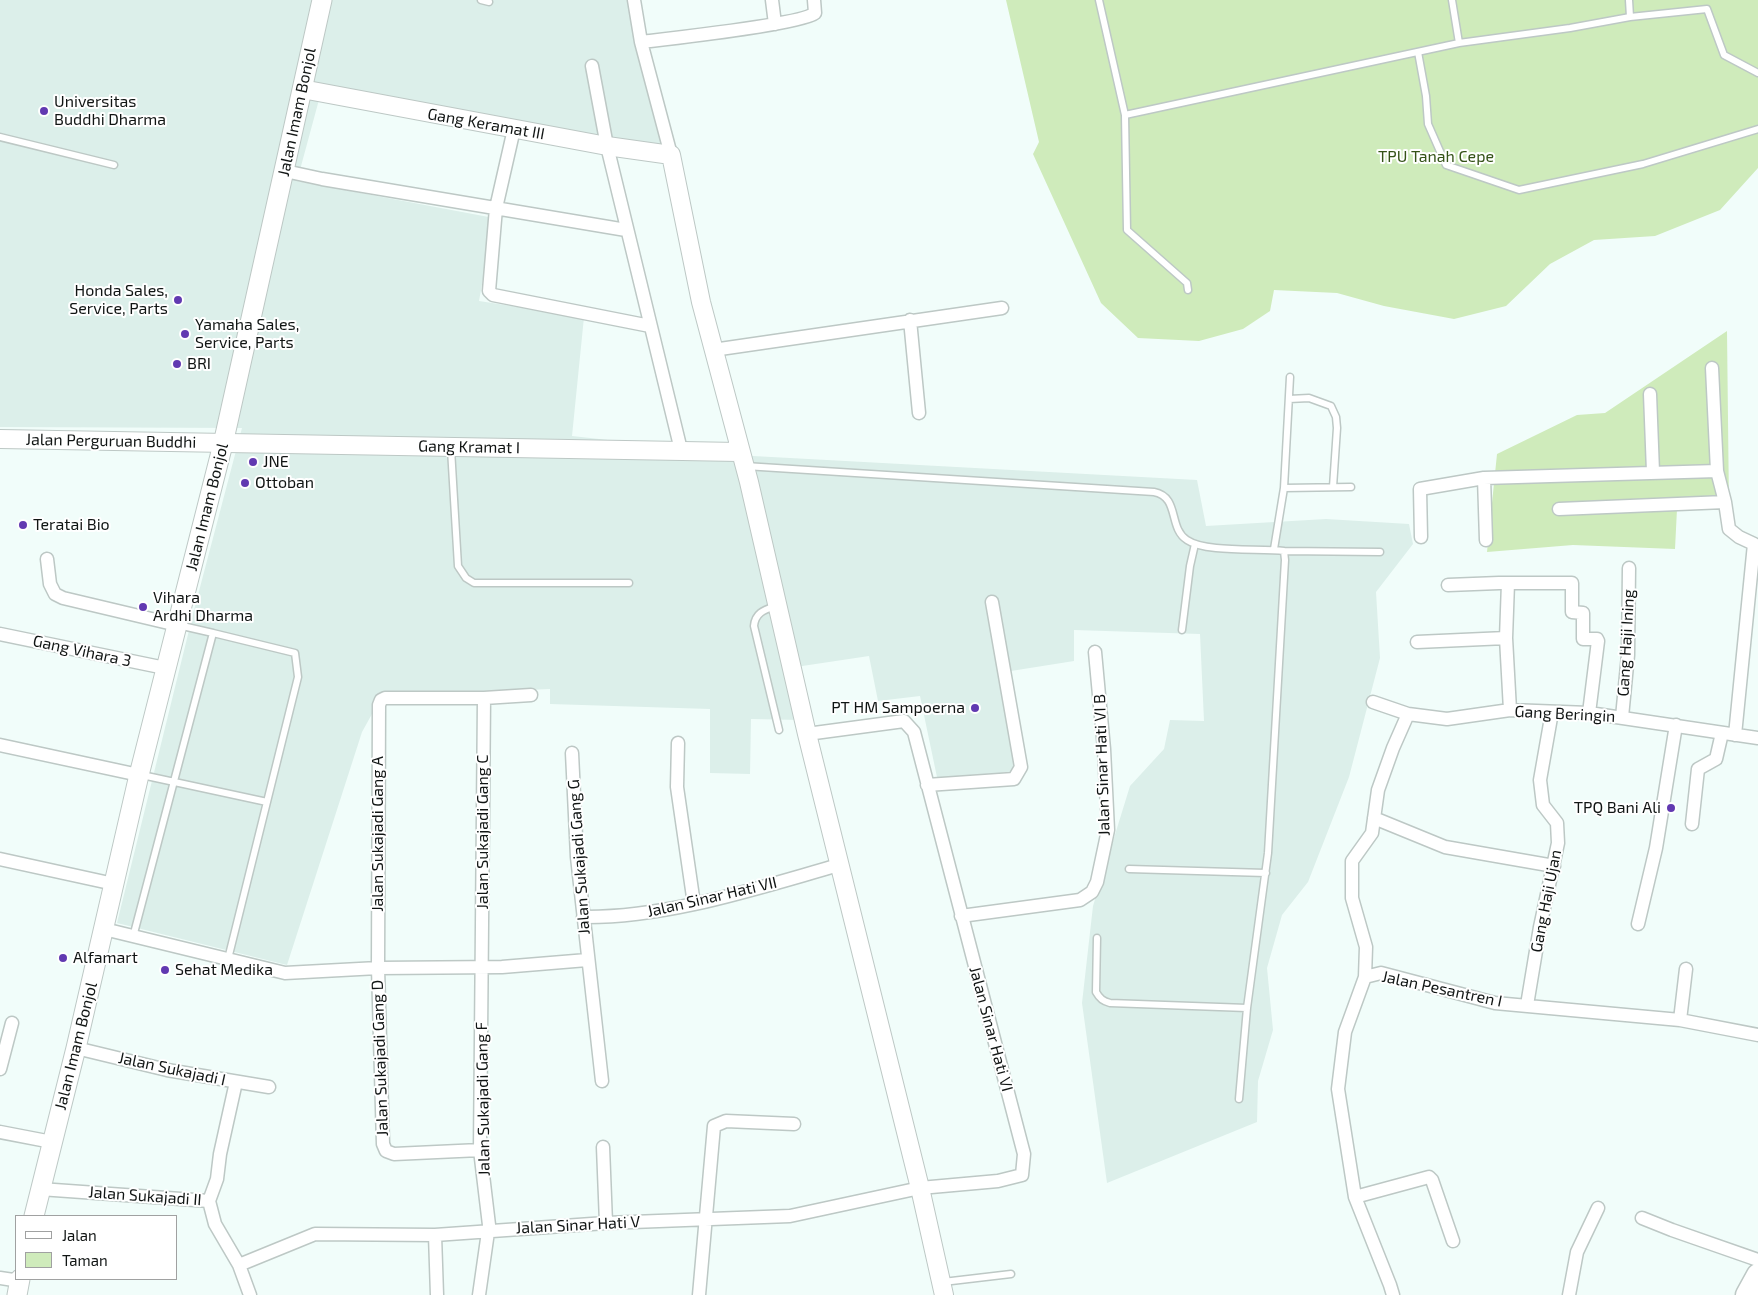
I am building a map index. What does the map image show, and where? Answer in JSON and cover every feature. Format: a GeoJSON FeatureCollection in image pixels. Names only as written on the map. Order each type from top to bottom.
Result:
{"type":"FeatureCollection","features":[{"type":"Feature","properties":{"kind":"highway"},"geometry":{"type":"LineString","coordinates":[[1747,1295],[1758,1274]]}},
{"type":"Feature","properties":{"kind":"main road","name":"Jalan Imam Bonjol"},"geometry":{"type":"LineString","coordinates":[[34,1215],[76,1048],[165,668],[223,444],[322,0]]}},
{"type":"Feature","properties":{"kind":"street"},"geometry":{"type":"LineString","coordinates":[[634,0],[641,42],[671,155],[701,302],[742,459],[776,606],[920,1188],[943,1289]]}},
{"type":"Feature","properties":{"kind":"street"},"geometry":{"type":"LineString","coordinates":[[772,0],[775,24]]}},
{"type":"Feature","properties":{"kind":"street"},"geometry":{"type":"LineString","coordinates":[[641,42],[775,24],[814,15],[814,0]]}},
{"type":"Feature","properties":{"kind":"street"},"geometry":{"type":"LineString","coordinates":[[592,66],[606,146],[681,450]]}},
{"type":"Feature","properties":{"kind":"street","name":"Gang Keramat III"},"geometry":{"type":"LineString","coordinates":[[302,89],[514,130],[671,155]]}},
{"type":"Feature","properties":{"kind":"street"},"geometry":{"type":"LineString","coordinates":[[514,130],[496,208],[489,291],[493,295],[650,326]]}},
{"type":"Feature","properties":{"kind":"street"},"geometry":{"type":"LineString","coordinates":[[285,171],[626,230]]}},
{"type":"Feature","properties":{"kind":"street"},"geometry":{"type":"LineString","coordinates":[[714,350],[1002,308]]}},
{"type":"Feature","properties":{"kind":"street"},"geometry":{"type":"LineString","coordinates":[[910,320],[919,413]]}},
{"type":"Feature","properties":{"kind":"street"},"geometry":{"type":"LineString","coordinates":[[1712,368],[1717,471],[1725,502],[1729,529],[1739,537],[1756,544],[1735,735]]}},
{"type":"Feature","properties":{"kind":"street"},"geometry":{"type":"LineString","coordinates":[[1650,394],[1653,472]]}},
{"type":"Feature","properties":{"kind":"street","name":"Jalan Perguruan Buddhi"},"geometry":{"type":"LineString","coordinates":[[0,439],[223,444]]}},
{"type":"Feature","properties":{"kind":"street","name":"Gang Kramat I"},"geometry":{"type":"LineString","coordinates":[[223,444],[716,451],[742,459]]}},
{"type":"Feature","properties":{"kind":"street"},"geometry":{"type":"LineString","coordinates":[[1421,537],[1420,489],[1484,478],[1717,471]]}},
{"type":"Feature","properties":{"kind":"street"},"geometry":{"type":"LineString","coordinates":[[1484,478],[1486,540]]}},
{"type":"Feature","properties":{"kind":"street"},"geometry":{"type":"LineString","coordinates":[[1558,509],[1725,502]]}},
{"type":"Feature","properties":{"kind":"street"},"geometry":{"type":"LineString","coordinates":[[47,560],[50,584],[55,594],[63,598],[177,625]]}},
{"type":"Feature","properties":{"kind":"street","name":"Gang Haji Ining"},"geometry":{"type":"LineString","coordinates":[[1622,717],[1628,656],[1629,568]]}},
{"type":"Feature","properties":{"kind":"street"},"geometry":{"type":"LineString","coordinates":[[1508,582],[1506,638],[1510,710]]}},
{"type":"Feature","properties":{"kind":"street"},"geometry":{"type":"LineString","coordinates":[[1448,585],[1508,582],[1572,583],[1572,612],[1583,613],[1583,639],[1597,639],[1598,642],[1589,713]]}},
{"type":"Feature","properties":{"kind":"street"},"geometry":{"type":"LineString","coordinates":[[927,784],[1014,779],[1021,767],[992,602]]}},
{"type":"Feature","properties":{"kind":"street","name":"Gang Vihara 3"},"geometry":{"type":"LineString","coordinates":[[0,634],[165,668]]}},
{"type":"Feature","properties":{"kind":"street"},"geometry":{"type":"LineString","coordinates":[[1418,642],[1506,638]]}},
{"type":"Feature","properties":{"kind":"street","name":"Jalan Sinar Hati VI B"},"geometry":{"type":"LineString","coordinates":[[961,916],[1080,900],[1092,892],[1097,882],[1108,830],[1104,749],[1095,652]]}},
{"type":"Feature","properties":{"kind":"street"},"geometry":{"type":"LineString","coordinates":[[484,698],[531,695]]}},
{"type":"Feature","properties":{"kind":"street","name":"Jalan Sukajadi Gang A"},"geometry":{"type":"LineString","coordinates":[[378,968],[379,705],[381,700],[385,698],[484,698]]}},
{"type":"Feature","properties":{"kind":"street","name":"Jalan Sukajadi Gang C"},"geometry":{"type":"LineString","coordinates":[[482,966],[484,698]]}},
{"type":"Feature","properties":{"kind":"street","name":"Gang Beringin"},"geometry":{"type":"LineString","coordinates":[[1373,702],[1408,714],[1447,719],[1510,710],[1589,713],[1758,738]]}},
{"type":"Feature","properties":{"kind":"street","name":"Gang Haji Ujan"},"geometry":{"type":"LineString","coordinates":[[1527,1004],[1540,927],[1558,842],[1557,823],[1543,805],[1540,780],[1552,712]]}},
{"type":"Feature","properties":{"kind":"street"},"geometry":{"type":"LineString","coordinates":[[1365,977],[1366,947],[1352,898],[1352,861],[1372,833],[1378,790],[1408,714]]}},
{"type":"Feature","properties":{"kind":"street","name":"Jalan Sinar Hati VI"},"geometry":{"type":"LineString","coordinates":[[807,734],[904,720],[914,732],[1024,1154],[1022,1175],[998,1181],[920,1188]]}},
{"type":"Feature","properties":{"kind":"street"},"geometry":{"type":"LineString","coordinates":[[1638,924],[1656,848],[1676,726]]}},
{"type":"Feature","properties":{"kind":"street"},"geometry":{"type":"LineString","coordinates":[[1692,824],[1698,770],[1716,759],[1722,733]]}},
{"type":"Feature","properties":{"kind":"street"},"geometry":{"type":"LineString","coordinates":[[678,743],[677,787],[694,904]]}},
{"type":"Feature","properties":{"kind":"street"},"geometry":{"type":"LineString","coordinates":[[0,745],[139,775]]}},
{"type":"Feature","properties":{"kind":"street","name":"Jalan Sukajadi Gang G"},"geometry":{"type":"LineString","coordinates":[[572,753],[576,847],[587,960],[602,1081]]}},
{"type":"Feature","properties":{"kind":"street"},"geometry":{"type":"LineString","coordinates":[[1374,818],[1445,847],[1554,866]]}},
{"type":"Feature","properties":{"kind":"street"},"geometry":{"type":"LineString","coordinates":[[0,859],[114,884]]}},
{"type":"Feature","properties":{"kind":"street","name":"Jalan Sinar Hati VII"},"geometry":{"type":"LineString","coordinates":[[583,917],[613,918],[694,904],[839,865]]}},
{"type":"Feature","properties":{"kind":"street"},"geometry":{"type":"LineString","coordinates":[[104,929],[284,973],[378,968],[502,967],[587,960]]}},
{"type":"Feature","properties":{"kind":"street","name":"Jalan Sukajadi Gang F"},"geometry":{"type":"LineString","coordinates":[[479,1295],[489,1225],[480,1150],[482,966]]}},
{"type":"Feature","properties":{"kind":"street","name":"Jalan Sukajadi Gang D"},"geometry":{"type":"LineString","coordinates":[[378,968],[382,1140],[384,1148],[386,1151],[394,1154],[480,1150]]}},
{"type":"Feature","properties":{"kind":"street"},"geometry":{"type":"LineString","coordinates":[[1680,1020],[1686,969]]}},
{"type":"Feature","properties":{"kind":"street","name":"Jalan Pesantren I"},"geometry":{"type":"LineString","coordinates":[[1393,1295],[1355,1196],[1338,1089],[1345,1032],[1365,977],[1381,973],[1495,1003],[1527,1004],[1680,1020],[1758,1034]]}},
{"type":"Feature","properties":{"kind":"street"},"geometry":{"type":"LineString","coordinates":[[0,1069],[12,1023]]}},
{"type":"Feature","properties":{"kind":"street","name":"Jalan Sukajadi I"},"geometry":{"type":"LineString","coordinates":[[76,1048],[167,1070],[269,1087]]}},
{"type":"Feature","properties":{"kind":"street"},"geometry":{"type":"LineString","coordinates":[[209,1201],[217,1179],[220,1154],[236,1082]]}},
{"type":"Feature","properties":{"kind":"street"},"geometry":{"type":"LineString","coordinates":[[699,1295],[714,1126],[726,1121],[794,1124]]}},
{"type":"Feature","properties":{"kind":"street"},"geometry":{"type":"LineString","coordinates":[[0,1132],[52,1142]]}},
{"type":"Feature","properties":{"kind":"street"},"geometry":{"type":"LineString","coordinates":[[603,1147],[606,1223]]}},
{"type":"Feature","properties":{"kind":"street"},"geometry":{"type":"LineString","coordinates":[[1355,1196],[1429,1176],[1453,1240]]}},
{"type":"Feature","properties":{"kind":"street","name":"Jalan Sinar Hati V"},"geometry":{"type":"LineString","coordinates":[[239,1265],[314,1234],[435,1236],[487,1230],[606,1223],[790,1216],[920,1188]]}},
{"type":"Feature","properties":{"kind":"street","name":"Jalan Sukajadi II"},"geometry":{"type":"LineString","coordinates":[[40,1189],[209,1201],[215,1224],[239,1265],[250,1295]]}},
{"type":"Feature","properties":{"kind":"street"},"geometry":{"type":"LineString","coordinates":[[1569,1295],[1578,1252],[1598,1208]]}},
{"type":"Feature","properties":{"kind":"street"},"geometry":{"type":"LineString","coordinates":[[1642,1218],[1758,1260]]}},
{"type":"Feature","properties":{"kind":"street"},"geometry":{"type":"LineString","coordinates":[[435,1236],[437,1295]]}},
{"type":"Feature","properties":{"kind":"street"},"geometry":{"type":"LineString","coordinates":[[0,1278],[19,1285]]}},
{"type":"Feature","properties":{"kind":"lane"},"geometry":{"type":"LineString","coordinates":[[481,0],[489,2]]}},
{"type":"Feature","properties":{"kind":"lane"},"geometry":{"type":"LineString","coordinates":[[1099,0],[1125,115],[1127,230],[1187,283],[1188,290]]}},
{"type":"Feature","properties":{"kind":"lane"},"geometry":{"type":"LineString","coordinates":[[1452,0],[1459,43]]}},
{"type":"Feature","properties":{"kind":"lane"},"geometry":{"type":"LineString","coordinates":[[1628,0],[1630,17]]}},
{"type":"Feature","properties":{"kind":"lane"},"geometry":{"type":"LineString","coordinates":[[1125,115],[1459,43],[1570,28],[1630,17],[1707,9],[1724,55],[1758,73]]}},
{"type":"Feature","properties":{"kind":"lane"},"geometry":{"type":"LineString","coordinates":[[1418,52],[1426,96],[1428,124],[1446,165],[1520,190],[1643,164],[1758,129]]}},
{"type":"Feature","properties":{"kind":"lane"},"geometry":{"type":"LineString","coordinates":[[0,136],[114,165]]}},
{"type":"Feature","properties":{"kind":"lane"},"geometry":{"type":"LineString","coordinates":[[1274,549],[1284,488],[1290,377]]}},
{"type":"Feature","properties":{"kind":"lane"},"geometry":{"type":"LineString","coordinates":[[1289,399],[1309,398],[1331,406],[1336,416],[1337,428],[1333,487]]}},
{"type":"Feature","properties":{"kind":"lane"},"geometry":{"type":"LineString","coordinates":[[451,447],[458,566],[466,578],[474,583],[629,583]]}},
{"type":"Feature","properties":{"kind":"lane"},"geometry":{"type":"LineString","coordinates":[[742,459],[1162,494],[1168,498],[1180,532],[1186,540],[1195,544],[1213,548],[1380,552]]}},
{"type":"Feature","properties":{"kind":"lane"},"geometry":{"type":"LineString","coordinates":[[1284,488],[1351,487]]}},
{"type":"Feature","properties":{"kind":"lane"},"geometry":{"type":"LineString","coordinates":[[1182,630],[1190,566],[1195,544]]}},
{"type":"Feature","properties":{"kind":"lane"},"geometry":{"type":"LineString","coordinates":[[1239,1099],[1248,1008],[1266,873],[1284,551]]}},
{"type":"Feature","properties":{"kind":"lane"},"geometry":{"type":"LineString","coordinates":[[776,606],[757,615],[754,626],[779,730]]}},
{"type":"Feature","properties":{"kind":"lane"},"geometry":{"type":"LineString","coordinates":[[177,625],[295,653],[298,677],[228,959]]}},
{"type":"Feature","properties":{"kind":"lane"},"geometry":{"type":"LineString","coordinates":[[133,937],[213,633]]}},
{"type":"Feature","properties":{"kind":"lane"},"geometry":{"type":"LineString","coordinates":[[139,775],[268,802]]}},
{"type":"Feature","properties":{"kind":"lane"},"geometry":{"type":"LineString","coordinates":[[1129,869],[1266,873]]}},
{"type":"Feature","properties":{"kind":"lane"},"geometry":{"type":"LineString","coordinates":[[1097,938],[1096,992],[1099,998],[1103,1000],[1110,1003],[1248,1008]]}},
{"type":"Feature","properties":{"kind":"lane"},"geometry":{"type":"LineString","coordinates":[[943,1289],[1011,1274]]}},
{"type":"Feature","properties":{"kind":"shaded area"},"geometry":{"type":"Polygon","coordinates":[[[0,0],[636,0],[665,150],[320,96],[297,181],[494,218],[479,301],[584,317],[572,436],[753,456],[1197,480],[1206,526],[1326,519],[1409,524],[1413,544],[1376,592],[1380,658],[1349,777],[1308,882],[1282,915],[1267,968],[1273,1030],[1258,1081],[1257,1122],[1107,1183],[1082,1003],[1093,906],[1130,786],[1164,749],[1170,720],[1204,721],[1200,634],[1074,630],[1074,661],[1011,671],[1023,770],[938,782],[920,696],[878,701],[869,656],[789,668],[801,720],[751,719],[750,774],[710,773],[710,709],[550,704],[550,689],[382,696],[362,732],[287,965],[117,923],[194,610],[242,428],[0,427],[0,0]]]}},
{"type":"Feature","properties":{"kind":"green space","name":"TPU Tanah Cepe"},"geometry":{"type":"Polygon","coordinates":[[[1006,0],[1758,0],[1758,168],[1720,210],[1655,236],[1594,240],[1550,264],[1506,306],[1454,319],[1384,306],[1337,293],[1274,290],[1270,311],[1243,329],[1199,341],[1138,338],[1101,303],[1033,154],[1039,142],[1006,0]]]}},
{"type":"Feature","properties":{"kind":"green space"},"geometry":{"type":"Polygon","coordinates":[[[1727,331],[1729,507],[1677,509],[1675,549],[1573,545],[1487,552],[1497,454],[1577,415],[1605,413],[1727,331]]]}},
{"type":"Feature","properties":{"kind":"place","name":"Universitas Buddhi Dharma"},"geometry":{"type":"Point","coordinates":[44,111]}},
{"type":"Feature","properties":{"kind":"place","name":"Honda Sales, Service, Parts"},"geometry":{"type":"Point","coordinates":[178,300]}},
{"type":"Feature","properties":{"kind":"place","name":"Yamaha Sales, Service, Parts"},"geometry":{"type":"Point","coordinates":[185,334]}},
{"type":"Feature","properties":{"kind":"place","name":"BRI"},"geometry":{"type":"Point","coordinates":[177,364]}},
{"type":"Feature","properties":{"kind":"place","name":"JNE"},"geometry":{"type":"Point","coordinates":[253,462]}},
{"type":"Feature","properties":{"kind":"place","name":"Ottoban"},"geometry":{"type":"Point","coordinates":[245,483]}},
{"type":"Feature","properties":{"kind":"place","name":"Teratai Bio"},"geometry":{"type":"Point","coordinates":[23,525]}},
{"type":"Feature","properties":{"kind":"place","name":"Vihara Ardhi Dharma"},"geometry":{"type":"Point","coordinates":[143,607]}},
{"type":"Feature","properties":{"kind":"place","name":"PT HM Sampoerna"},"geometry":{"type":"Point","coordinates":[975,708]}},
{"type":"Feature","properties":{"kind":"place","name":"TPQ Bani Ali"},"geometry":{"type":"Point","coordinates":[1671,808]}},
{"type":"Feature","properties":{"kind":"place","name":"Alfamart"},"geometry":{"type":"Point","coordinates":[63,958]}},
{"type":"Feature","properties":{"kind":"place","name":"Sehat Medika"},"geometry":{"type":"Point","coordinates":[165,970]}}]}
